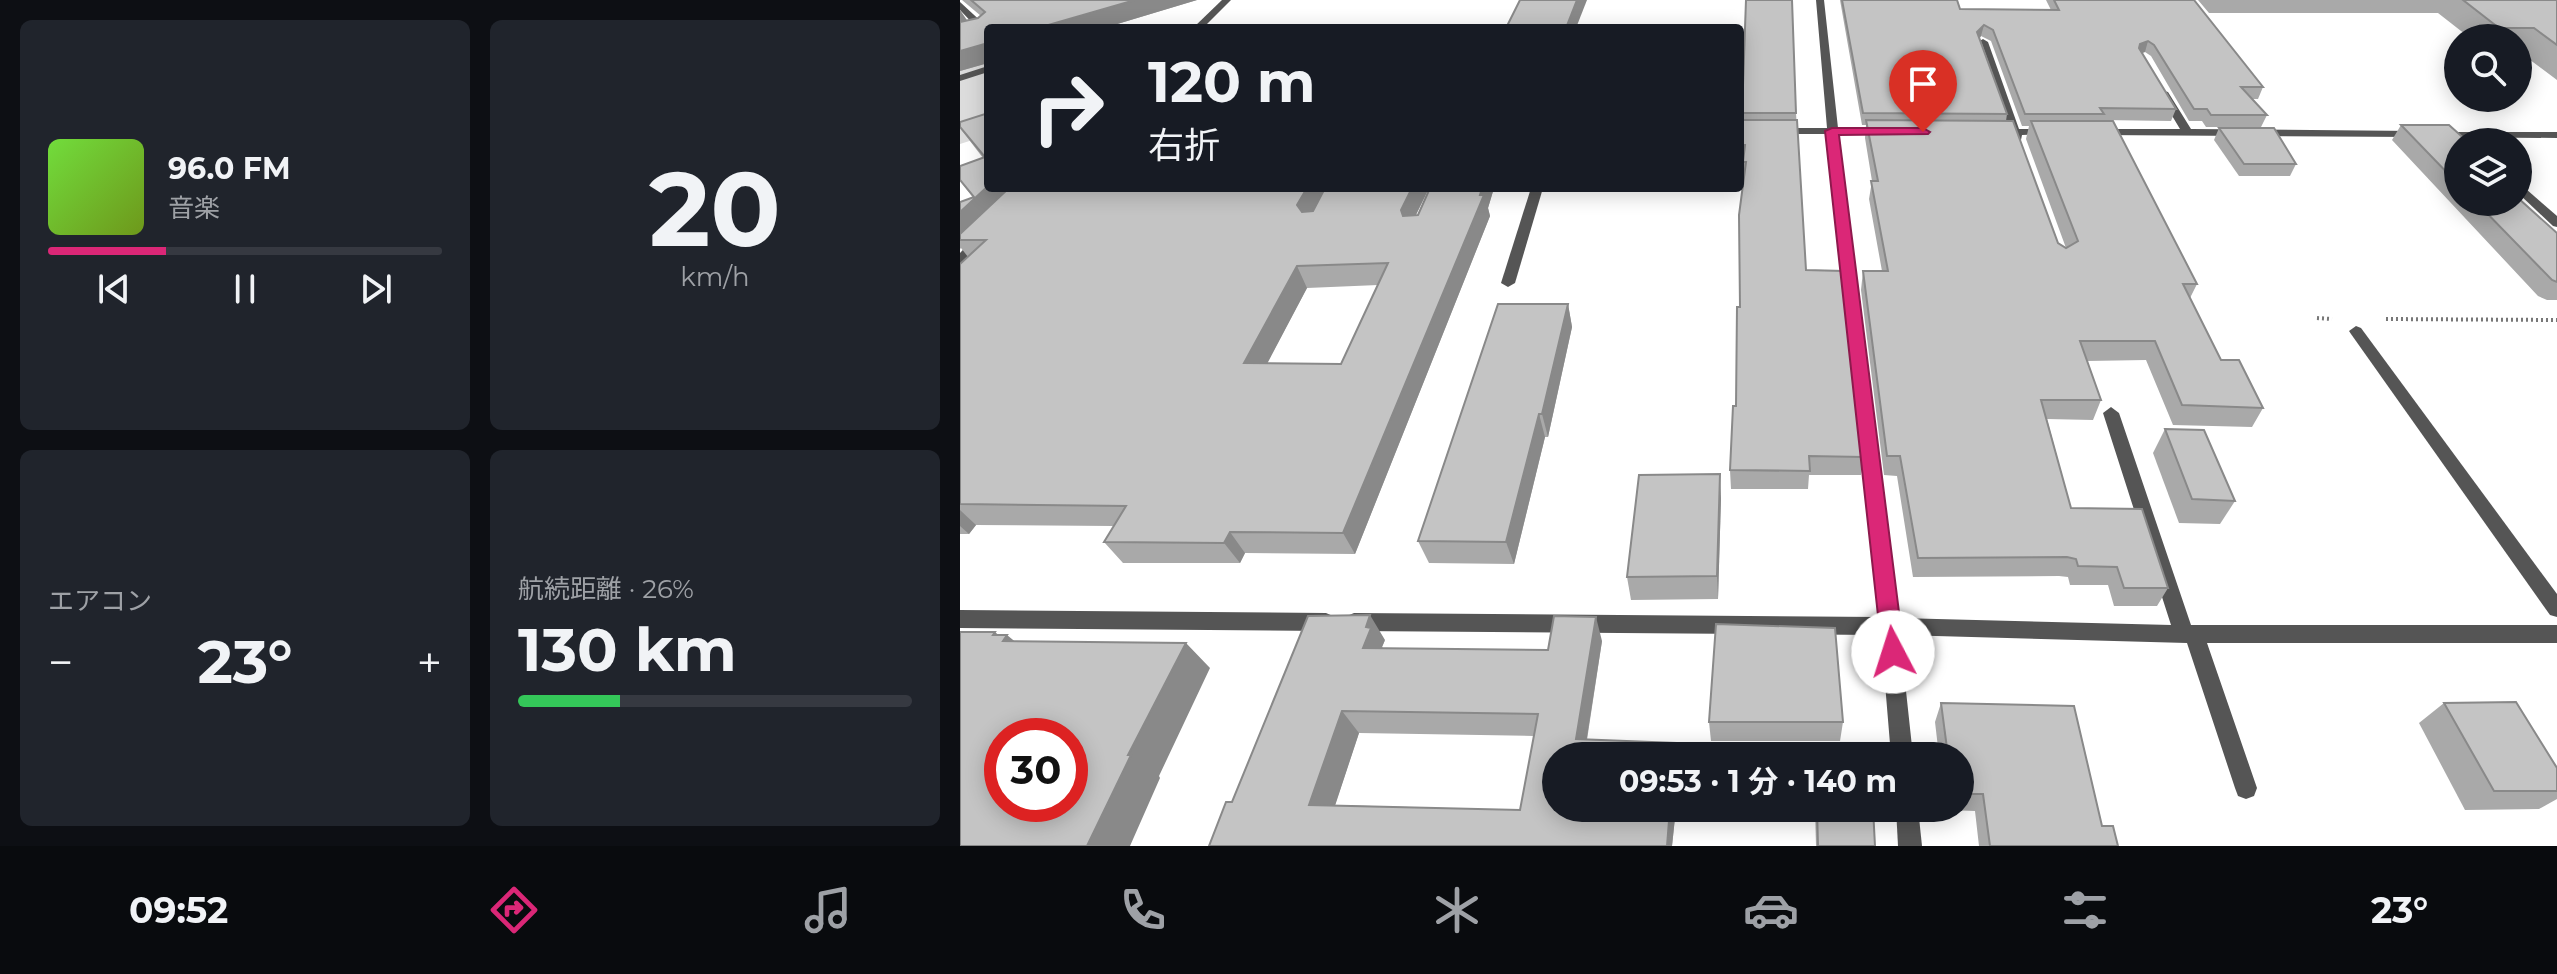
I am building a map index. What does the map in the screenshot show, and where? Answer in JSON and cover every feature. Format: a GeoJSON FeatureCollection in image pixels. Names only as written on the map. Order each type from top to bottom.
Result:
{"type":"FeatureCollection","features":[{"type":"Feature","properties":{"kind":"street"},"geometry":{"type":"LineString","coordinates":[[1202,24],[1227,0]]}},
{"type":"Feature","properties":{"kind":"street"},"geometry":{"type":"LineString","coordinates":[[1820,0],[1832,131],[1891,626],[1901,742]]}},
{"type":"Feature","properties":{"kind":"street"},"geometry":{"type":"LineString","coordinates":[[961,7],[984,27]]}},
{"type":"Feature","properties":{"kind":"street"},"geometry":{"type":"LineString","coordinates":[[972,32],[984,29]]}},
{"type":"Feature","properties":{"kind":"street"},"geometry":{"type":"LineString","coordinates":[[1983,42],[2020,146]]}},
{"type":"Feature","properties":{"kind":"street"},"geometry":{"type":"LineString","coordinates":[[960,78],[984,70]]}},
{"type":"Feature","properties":{"kind":"street"},"geometry":{"type":"LineString","coordinates":[[2157,83],[2187,132]]}},
{"type":"Feature","properties":{"kind":"street"},"geometry":{"type":"LineString","coordinates":[[1744,131],[1893,131]]}},
{"type":"Feature","properties":{"kind":"street"},"geometry":{"type":"LineString","coordinates":[[1984,132],[2062,132]]}},
{"type":"Feature","properties":{"kind":"street"},"geometry":{"type":"LineString","coordinates":[[2093,132],[2444,137]]}},
{"type":"Feature","properties":{"kind":"street"},"geometry":{"type":"LineString","coordinates":[[2532,136],[2557,135]]}},
{"type":"Feature","properties":{"kind":"street"},"geometry":{"type":"LineString","coordinates":[[1508,283],[1536,192]]}},
{"type":"Feature","properties":{"kind":"street"},"geometry":{"type":"LineString","coordinates":[[2532,199],[2557,223]]}},
{"type":"Feature","properties":{"kind":"street"},"geometry":{"type":"LineString","coordinates":[[960,260],[992,229]]}},
{"type":"Feature","properties":{"kind":"street"},"geometry":{"type":"LineString","coordinates":[[2351,325],[2557,609]]}},
{"type":"Feature","properties":{"kind":"street"},"geometry":{"type":"LineString","coordinates":[[2111,413],[2246,788]]}},
{"type":"Feature","properties":{"kind":"street"},"geometry":{"type":"LineString","coordinates":[[960,619],[1891,626],[2189,634],[2557,634]]}},
{"type":"Feature","properties":{"kind":"street"},"geometry":{"type":"LineString","coordinates":[[1908,822],[1910,846]]}},
{"type":"Feature","properties":{"kind":"path"},"geometry":{"type":"LineString","coordinates":[[2317,318],[2351,325]]}},
{"type":"Feature","properties":{"kind":"path"},"geometry":{"type":"LineString","coordinates":[[2377,319],[2557,320]]}},
{"type":"Feature","properties":{"kind":"shaded area"},"geometry":{"type":"Polygon","coordinates":[[[984,39],[984,136],[960,144],[960,40],[984,39]]]}},
{"type":"Feature","properties":{"kind":"building"},"geometry":{"type":"Polygon","coordinates":[[[971,0],[1135,0],[1052,24],[984,24],[984,44],[960,51],[960,22],[978,18],[985,12],[971,0]]]}},
{"type":"Feature","properties":{"kind":"building"},"geometry":{"type":"Polygon","coordinates":[[[1520,0],[1577,0],[1568,24],[1508,24],[1520,0]]]}},
{"type":"Feature","properties":{"kind":"building"},"geometry":{"type":"Polygon","coordinates":[[[1746,0],[1792,0],[1796,113],[1744,113],[1746,0]]]}},
{"type":"Feature","properties":{"kind":"building"},"geometry":{"type":"Polygon","coordinates":[[[1842,0],[1957,0],[1960,9],[2059,10],[2054,0],[2194,0],[2263,87],[2241,87],[2267,115],[2211,115],[2207,109],[2194,109],[2154,45],[2148,41],[2140,44],[2139,48],[2176,109],[2100,108],[2104,114],[2025,114],[1993,30],[1984,25],[1977,32],[2007,114],[1863,113],[1842,0]]]}},
{"type":"Feature","properties":{"kind":"building"},"geometry":{"type":"Polygon","coordinates":[[[2463,0],[2557,0],[2557,45],[2532,28],[2532,24],[2494,24],[2463,0]]]}},
{"type":"Feature","properties":{"kind":"building"},"geometry":{"type":"Polygon","coordinates":[[[984,114],[984,156],[960,127],[960,122],[984,114]]]}},
{"type":"Feature","properties":{"kind":"building"},"geometry":{"type":"Polygon","coordinates":[[[1744,120],[1797,120],[1806,270],[1843,271],[1863,457],[1809,456],[1810,471],[1730,470],[1733,406],[1736,406],[1737,307],[1740,307],[1739,215],[1744,192],[1744,120]]]}},
{"type":"Feature","properties":{"kind":"building"},"geometry":{"type":"Polygon","coordinates":[[[1866,120],[2013,121],[2058,243],[2066,248],[2078,241],[2031,121],[2113,121],[2197,284],[2183,284],[2221,360],[2239,360],[2263,408],[2182,405],[2155,341],[2080,341],[2101,400],[2041,400],[2071,508],[2142,509],[2168,588],[2124,588],[2117,567],[2078,566],[2076,559],[2067,557],[1918,558],[1900,456],[1887,456],[1863,271],[1888,271],[1871,181],[1878,181],[1866,120]]]}},
{"type":"Feature","properties":{"kind":"building"},"geometry":{"type":"Polygon","coordinates":[[[2401,125],[2449,125],[2452,128],[2444,128],[2444,170],[2401,125]]]}},
{"type":"Feature","properties":{"kind":"building"},"geometry":{"type":"Polygon","coordinates":[[[2219,128],[2274,128],[2296,164],[2244,164],[2219,128]]]}},
{"type":"Feature","properties":{"kind":"building"},"geometry":{"type":"Polygon","coordinates":[[[984,157],[984,190],[960,212],[960,202],[974,197],[960,180],[960,166],[984,157]]]}},
{"type":"Feature","properties":{"kind":"building"},"geometry":{"type":"Polygon","coordinates":[[[1005,192],[1305,192],[1297,205],[1302,212],[1313,211],[1323,192],[1410,192],[1401,210],[1403,216],[1418,215],[1428,192],[1481,192],[1480,195],[1484,195],[1343,533],[1230,532],[1224,543],[1104,542],[1126,506],[960,504],[960,264],[986,240],[960,240],[960,234],[1005,192]],[[1388,263],[1297,266],[1244,363],[1341,364],[1388,263]]]}},
{"type":"Feature","properties":{"kind":"building"},"geometry":{"type":"Polygon","coordinates":[[[2532,211],[2557,233],[2557,282],[2490,216],[2532,216],[2532,211]]]}},
{"type":"Feature","properties":{"kind":"building"},"geometry":{"type":"Polygon","coordinates":[[[1498,304],[1568,304],[1542,414],[1539,414],[1506,542],[1418,541],[1498,304]]]}},
{"type":"Feature","properties":{"kind":"building"},"geometry":{"type":"Polygon","coordinates":[[[2165,429],[2204,430],[2235,501],[2192,499],[2165,429]]]}},
{"type":"Feature","properties":{"kind":"building"},"geometry":{"type":"Polygon","coordinates":[[[1720,474],[1717,576],[1627,577],[1639,475],[1720,474]]]}},
{"type":"Feature","properties":{"kind":"building"},"geometry":{"type":"Polygon","coordinates":[[[1370,615],[1366,627],[1371,628],[1363,648],[1548,650],[1554,616],[1596,617],[1576,739],[1651,742],[1542,742],[1542,822],[1669,822],[1667,846],[1209,846],[1226,802],[1232,802],[1308,616],[1370,615]],[[1342,711],[1309,805],[1520,810],[1538,714],[1342,711]]]}},
{"type":"Feature","properties":{"kind":"building"},"geometry":{"type":"Polygon","coordinates":[[[1716,624],[1835,628],[1843,722],[1709,722],[1716,624]]]}},
{"type":"Feature","properties":{"kind":"building"},"geometry":{"type":"Polygon","coordinates":[[[960,632],[1007,635],[1003,641],[1186,643],[1128,755],[1131,755],[1087,846],[960,846],[960,632]]]}},
{"type":"Feature","properties":{"kind":"building"},"geometry":{"type":"Polygon","coordinates":[[[2516,702],[2557,768],[2557,791],[2494,791],[2444,703],[2516,702]]]}},
{"type":"Feature","properties":{"kind":"building"},"geometry":{"type":"Polygon","coordinates":[[[1941,703],[2074,706],[2102,826],[2113,826],[2118,846],[1990,846],[1983,794],[1974,794],[1974,742],[1946,742],[1941,703]]]}},
{"type":"Feature","properties":{"kind":"building"},"geometry":{"type":"Polygon","coordinates":[[[1817,822],[1874,822],[1875,846],[1818,846],[1817,822]]]}},
{"type":"Feature","properties":{"kind":"route"},"geometry":{"type":"LineString","coordinates":[[1893,652],[1832,131],[1923,132]]}}]}
